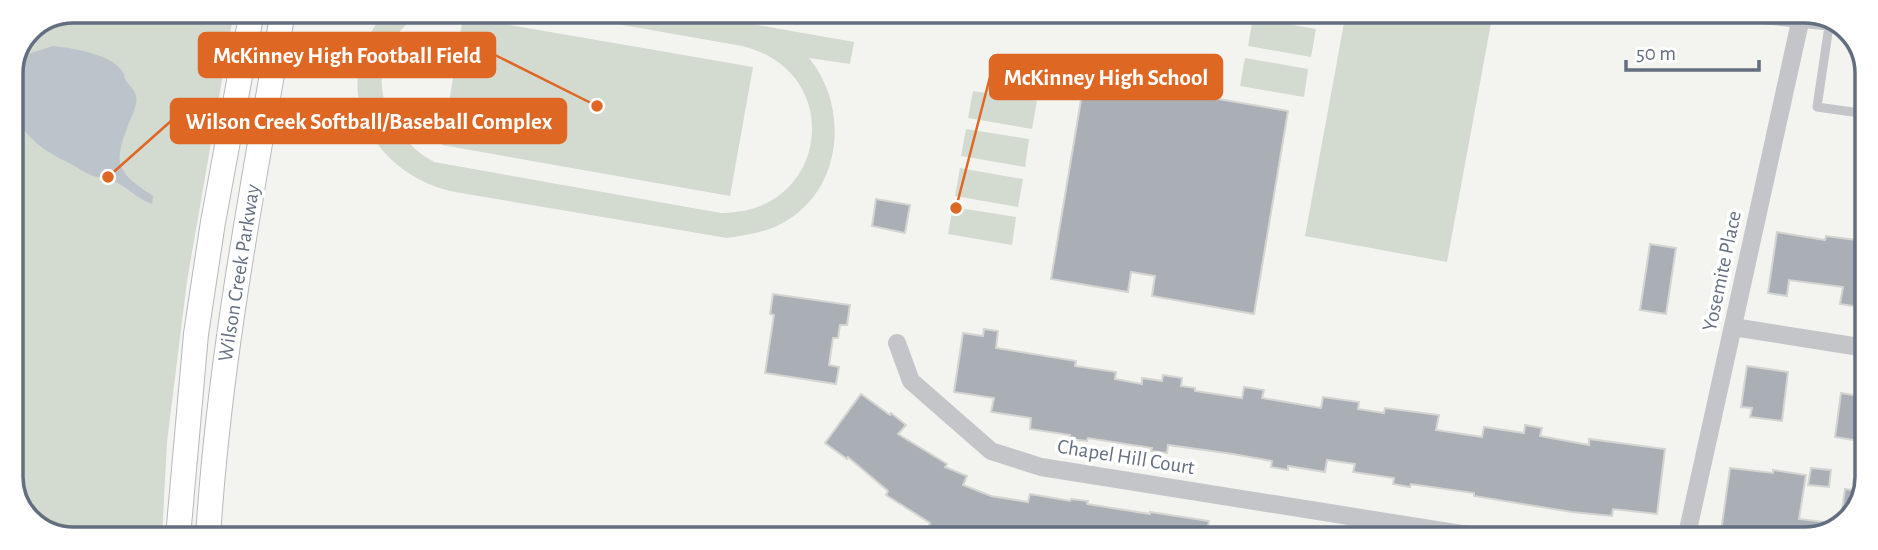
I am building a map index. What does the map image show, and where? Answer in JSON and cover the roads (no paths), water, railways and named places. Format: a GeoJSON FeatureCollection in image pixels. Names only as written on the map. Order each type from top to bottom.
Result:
{"type":"FeatureCollection","features":[{"type":"Feature","properties":{"kind":"main road","name":"Wilson Creek Parkway"},"geometry":{"type":"LineString","coordinates":[[179,527],[204,283],[250,23]]}},
{"type":"Feature","properties":{"kind":"main road","name":"Wilson Creek Parkway"},"geometry":{"type":"LineString","coordinates":[[209,527],[228,340],[248,202],[281,23]]}},
{"type":"Feature","properties":{"kind":"street","name":"Yosemite Place"},"geometry":{"type":"LineString","coordinates":[[1689,527],[1800,23]]}},
{"type":"Feature","properties":{"kind":"street"},"geometry":{"type":"LineString","coordinates":[[1733,327],[1855,346]]}},
{"type":"Feature","properties":{"kind":"street","name":"Chapel Hill Court"},"geometry":{"type":"LineString","coordinates":[[897,343],[911,381],[991,451],[1041,467],[1378,527]]}},
{"type":"Feature","properties":{"kind":"lane"},"geometry":{"type":"LineString","coordinates":[[1830,30],[1817,107],[1855,112]]}},
{"type":"Feature","properties":{"kind":"place","name":"McKinney High Football Field"},"geometry":{"type":"Point","coordinates":[597,106]}},
{"type":"Feature","properties":{"kind":"place","name":"Wilson Creek Softball/Baseball Complex"},"geometry":{"type":"Point","coordinates":[108,177]}},
{"type":"Feature","properties":{"kind":"place","name":"McKinney High School"},"geometry":{"type":"Point","coordinates":[956,208]}}]}
